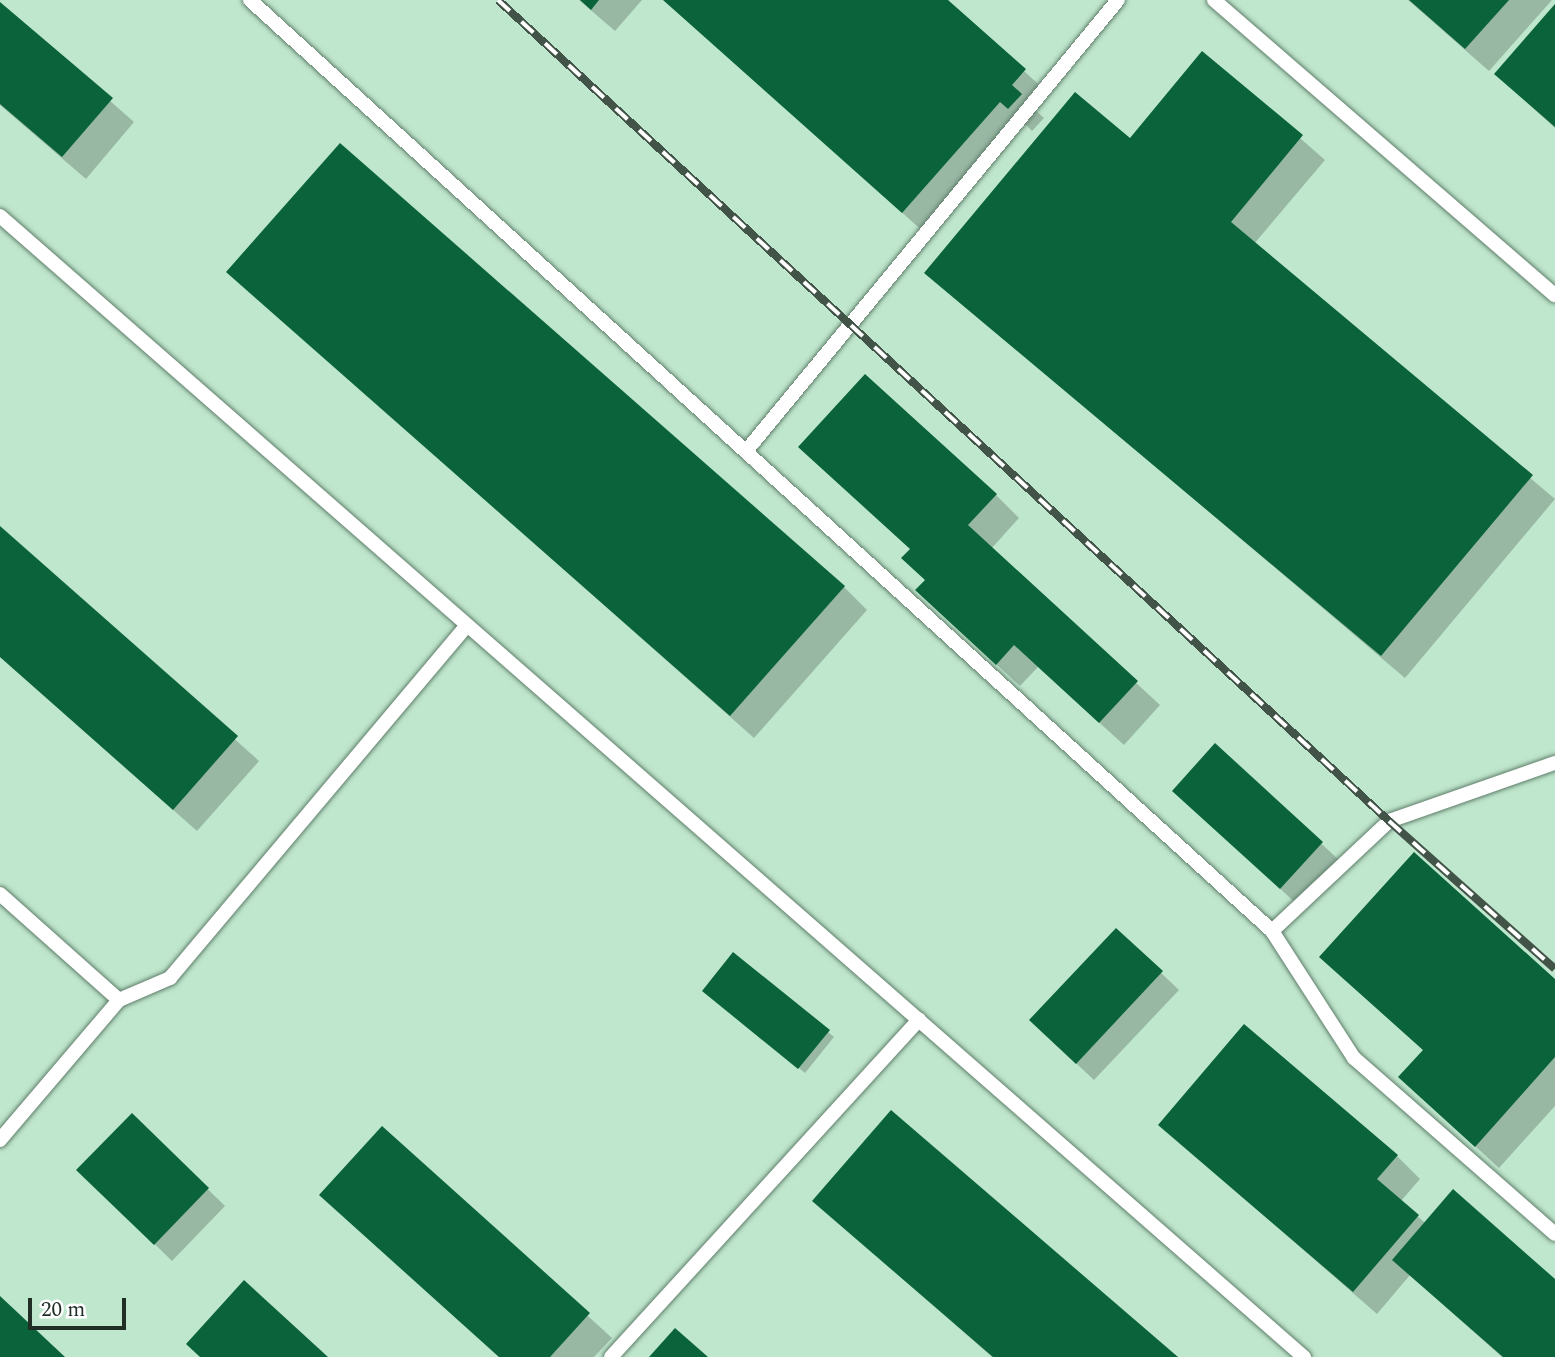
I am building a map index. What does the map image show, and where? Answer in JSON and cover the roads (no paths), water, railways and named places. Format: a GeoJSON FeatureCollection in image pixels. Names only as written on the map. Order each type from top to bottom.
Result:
{"type":"FeatureCollection","features":[{"type":"Feature","properties":{"kind":"lane"},"geometry":{"type":"LineString","coordinates":[[250,0],[1272,930],[1354,1058],[1555,1234]]}},
{"type":"Feature","properties":{"kind":"lane"},"geometry":{"type":"LineString","coordinates":[[747,450],[1118,0]]}},
{"type":"Feature","properties":{"kind":"lane"},"geometry":{"type":"LineString","coordinates":[[1214,0],[1555,295]]}},
{"type":"Feature","properties":{"kind":"lane"},"geometry":{"type":"LineString","coordinates":[[0,216],[1304,1357]]}},
{"type":"Feature","properties":{"kind":"lane"},"geometry":{"type":"LineString","coordinates":[[0,1140],[118,1000],[170,978],[467,625]]}},
{"type":"Feature","properties":{"kind":"lane"},"geometry":{"type":"LineString","coordinates":[[1272,930],[1388,821],[1555,763]]}},
{"type":"Feature","properties":{"kind":"lane"},"geometry":{"type":"LineString","coordinates":[[0,894],[118,1000]]}},
{"type":"Feature","properties":{"kind":"lane"},"geometry":{"type":"LineString","coordinates":[[611,1357],[919,1020]]}},
{"type":"Feature","properties":{"kind":"railway"},"geometry":{"type":"LineString","coordinates":[[498,0],[1389,821],[1555,969]]}}]}
